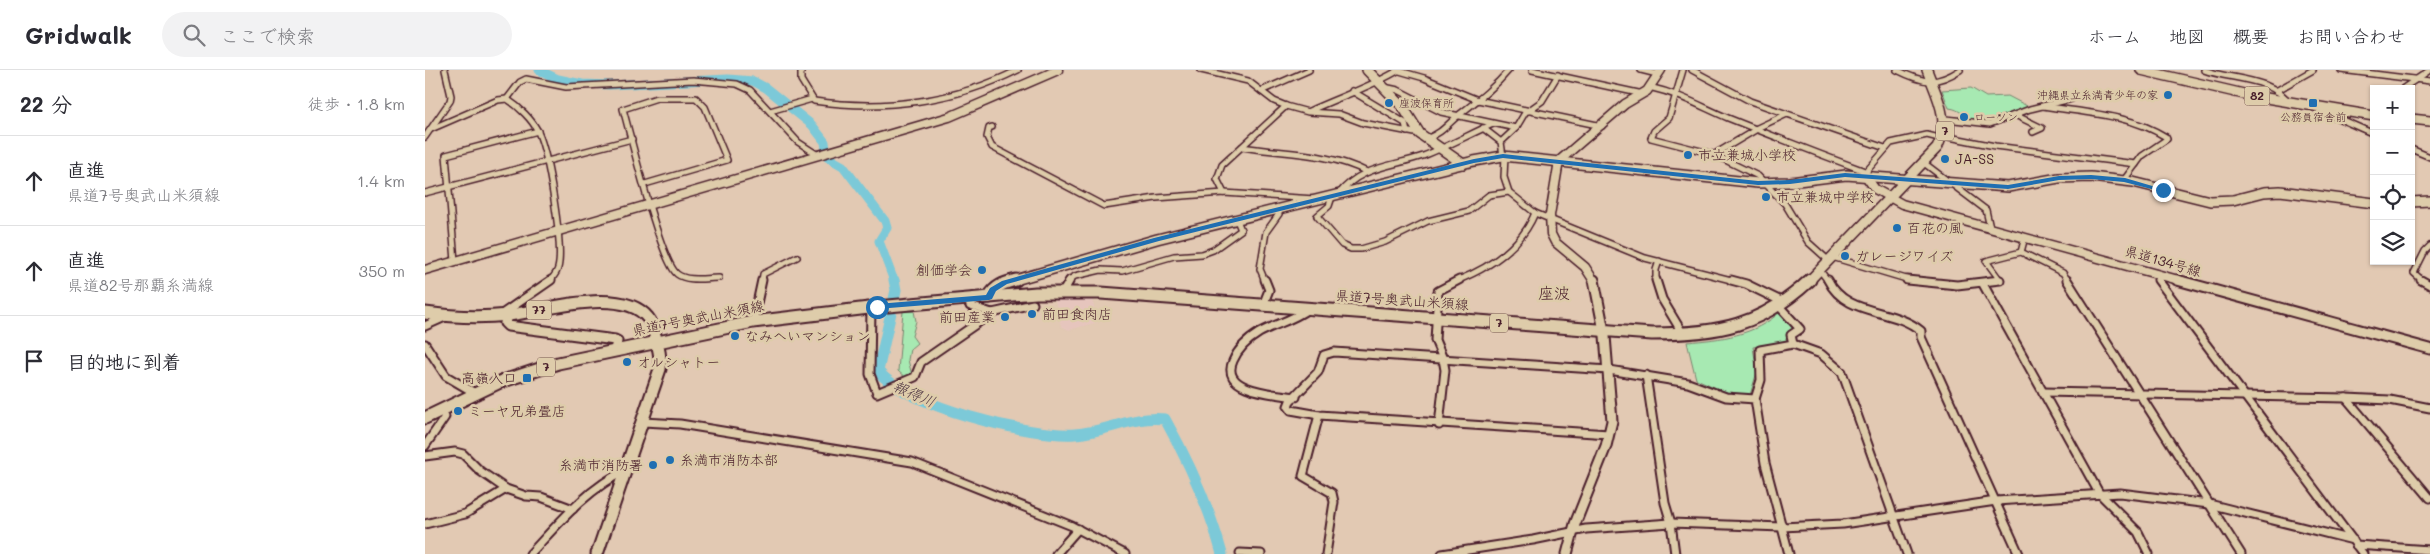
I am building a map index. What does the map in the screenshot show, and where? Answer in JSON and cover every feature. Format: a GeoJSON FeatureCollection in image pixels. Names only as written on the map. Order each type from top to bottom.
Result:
{"type":"FeatureCollection","features":[{"type":"Feature","properties":{"kind":"main road"},"geometry":{"type":"LineString","coordinates":[[1367,70],[1403,107],[1408,123],[1423,137],[1463,164]]}},
{"type":"Feature","properties":{"kind":"main road","name":"7"},"geometry":{"type":"LineString","coordinates":[[1927,70],[1946,119],[1943,137]]}},
{"type":"Feature","properties":{"kind":"main road","name":"82"},"geometry":{"type":"LineString","coordinates":[[2141,70],[2210,87],[2370,114]]}},
{"type":"Feature","properties":{"kind":"main road","name":"82"},"geometry":{"type":"LineString","coordinates":[[2150,70],[2289,102],[2370,114]]}},
{"type":"Feature","properties":{"kind":"main road"},"geometry":{"type":"LineString","coordinates":[[2415,120],[2430,122]]}},
{"type":"Feature","properties":{"kind":"main road","name":"県道7号奥武山米須線"},"geometry":{"type":"LineString","coordinates":[[425,418],[475,393],[537,370],[615,350],[753,322],[874,307],[989,297],[1063,292],[1101,293],[1603,331],[1684,334],[1739,325],[1781,304],[1819,269],[1924,163],[1943,137]]}},
{"type":"Feature","properties":{"kind":"main road"},"geometry":{"type":"LineString","coordinates":[[989,297],[993,290],[1005,283],[1157,239],[1463,164],[1504,156],[1764,183],[1865,173],[1906,181],[2008,187],[2067,178],[2125,180],[2210,201],[2233,200],[2263,192],[2280,191],[2370,202]]}},
{"type":"Feature","properties":{"kind":"main road"},"geometry":{"type":"LineString","coordinates":[[2415,202],[2430,201]]}},
{"type":"Feature","properties":{"kind":"main road","name":"77"},"geometry":{"type":"LineString","coordinates":[[425,313],[446,316],[505,315],[603,302],[624,304],[646,315],[652,325],[657,342],[660,369],[597,554]]}},
{"type":"Feature","properties":{"kind":"street"},"geometry":{"type":"LineString","coordinates":[[425,137],[451,101],[445,70]]}},
{"type":"Feature","properties":{"kind":"street"},"geometry":{"type":"LineString","coordinates":[[801,70],[801,80],[811,99]]}},
{"type":"Feature","properties":{"kind":"street"},"geometry":{"type":"LineString","coordinates":[[772,110],[811,99],[822,103],[843,104],[902,103],[971,90],[997,81],[1019,70]]}},
{"type":"Feature","properties":{"kind":"street"},"geometry":{"type":"LineString","coordinates":[[425,270],[962,113],[1021,83],[1058,70]]}},
{"type":"Feature","properties":{"kind":"street"},"geometry":{"type":"LineString","coordinates":[[1201,70],[1244,79],[1286,106],[1308,112],[1339,114],[1363,123],[1423,137],[1441,132],[1458,116],[1492,90],[1509,70]]}},
{"type":"Feature","properties":{"kind":"street"},"geometry":{"type":"LineString","coordinates":[[1261,90],[1309,70]]}},
{"type":"Feature","properties":{"kind":"street"},"geometry":{"type":"LineString","coordinates":[[1381,85],[1398,70],[1424,78],[1478,100],[1526,111],[1568,117],[1602,126]]}},
{"type":"Feature","properties":{"kind":"street"},"geometry":{"type":"LineString","coordinates":[[1532,70],[1643,94]]}},
{"type":"Feature","properties":{"kind":"street"},"geometry":{"type":"LineString","coordinates":[[1567,554],[1573,532],[1609,434],[1612,403],[1609,370],[1593,278],[1585,267],[1555,242],[1551,234],[1549,220],[1559,161],[1602,126],[1625,104],[1643,94],[1659,72],[1641,70]]}},
{"type":"Feature","properties":{"kind":"street"},"geometry":{"type":"LineString","coordinates":[[1683,70],[1675,93],[1675,104],[1669,118],[1654,131],[1651,138],[1715,154],[1758,176],[1785,204],[1808,242],[1830,258],[1900,278],[1946,286],[1983,284],[2000,280],[1986,261],[2021,252],[2063,273],[2241,554]]}},
{"type":"Feature","properties":{"kind":"street"},"geometry":{"type":"LineString","coordinates":[[1692,70],[1751,101],[1785,115],[1885,148]]}},
{"type":"Feature","properties":{"kind":"street"},"geometry":{"type":"LineString","coordinates":[[1897,70],[1921,81],[1932,83],[1945,80],[1960,70]]}},
{"type":"Feature","properties":{"kind":"street"},"geometry":{"type":"LineString","coordinates":[[2204,70],[2215,75],[2254,82],[2284,95],[2289,102]]}},
{"type":"Feature","properties":{"kind":"street"},"geometry":{"type":"LineString","coordinates":[[2276,91],[2313,70]]}},
{"type":"Feature","properties":{"kind":"street"},"geometry":{"type":"LineString","coordinates":[[2341,70],[2430,81]]}},
{"type":"Feature","properties":{"kind":"street"},"geometry":{"type":"LineString","coordinates":[[2407,85],[2430,70]]}},
{"type":"Feature","properties":{"kind":"street"},"geometry":{"type":"LineString","coordinates":[[1526,111],[1534,110],[1541,103],[1557,75]]}},
{"type":"Feature","properties":{"kind":"street"},"geometry":{"type":"LineString","coordinates":[[507,99],[520,82],[526,79],[553,86],[574,87],[711,80],[745,87],[772,110],[798,142],[818,155]]}},
{"type":"Feature","properties":{"kind":"street"},"geometry":{"type":"LineString","coordinates":[[1308,112],[1352,92],[1381,85],[1419,102],[1458,116],[1516,128]]}},
{"type":"Feature","properties":{"kind":"street"},"geometry":{"type":"LineString","coordinates":[[1649,87],[1675,93],[1756,129],[1865,173]]}},
{"type":"Feature","properties":{"kind":"street"},"geometry":{"type":"LineString","coordinates":[[1352,92],[1408,123],[1407,132]]}},
{"type":"Feature","properties":{"kind":"street"},"geometry":{"type":"LineString","coordinates":[[645,184],[727,160],[705,107],[696,98],[657,98],[623,109],[665,253],[676,273],[685,277],[719,278]]}},
{"type":"Feature","properties":{"kind":"street"},"geometry":{"type":"LineString","coordinates":[[431,129],[499,100],[507,99],[517,105],[539,131],[559,230],[560,265],[554,276],[546,284],[505,315],[505,323],[508,326],[615,340],[617,341],[615,350]]}},
{"type":"Feature","properties":{"kind":"street"},"geometry":{"type":"LineString","coordinates":[[1946,119],[1990,124],[2043,106],[2071,99]]}},
{"type":"Feature","properties":{"kind":"street"},"geometry":{"type":"LineString","coordinates":[[1224,193],[1217,179],[1218,172],[1286,106]]}},
{"type":"Feature","properties":{"kind":"street"},"geometry":{"type":"LineString","coordinates":[[2043,106],[2100,114],[2145,126],[2166,137],[2167,139],[2146,153],[2125,180]]}},
{"type":"Feature","properties":{"kind":"street"},"geometry":{"type":"LineString","coordinates":[[2312,106],[2370,132]]}},
{"type":"Feature","properties":{"kind":"street"},"geometry":{"type":"LineString","coordinates":[[1501,142],[1516,128],[1526,111]]}},
{"type":"Feature","properties":{"kind":"street"},"geometry":{"type":"LineString","coordinates":[[1715,154],[1756,129],[1785,115]]}},
{"type":"Feature","properties":{"kind":"street"},"geometry":{"type":"LineString","coordinates":[[2015,115],[2042,128],[2033,132]]}},
{"type":"Feature","properties":{"kind":"street"},"geometry":{"type":"LineString","coordinates":[[1493,124],[1422,156],[1406,158],[1367,172],[1347,182],[1329,206],[1317,216],[1342,245],[1355,249],[1374,246],[1425,221],[1470,210],[1483,198],[1491,194],[1509,192]]}},
{"type":"Feature","properties":{"kind":"street"},"geometry":{"type":"LineString","coordinates":[[992,127],[989,128],[987,137],[992,147],[1103,206],[1156,198],[1224,193],[1315,198],[1316,200]]}},
{"type":"Feature","properties":{"kind":"street"},"geometry":{"type":"LineString","coordinates":[[1483,128],[1501,142],[1504,156],[1503,168],[1509,192],[1535,213],[1645,258],[1723,276],[1781,304],[1800,329],[1791,335],[1793,344]]}},
{"type":"Feature","properties":{"kind":"street"},"geometry":{"type":"LineString","coordinates":[[455,261],[446,155],[539,131]]}},
{"type":"Feature","properties":{"kind":"street"},"geometry":{"type":"LineString","coordinates":[[1888,198],[1866,181],[1865,173],[1891,143],[1927,135],[1995,146],[2031,149],[2136,164]]}},
{"type":"Feature","properties":{"kind":"street"},"geometry":{"type":"LineString","coordinates":[[425,193],[632,140]]}},
{"type":"Feature","properties":{"kind":"street"},"geometry":{"type":"LineString","coordinates":[[1242,147],[1335,160],[1353,165],[1367,172]]}},
{"type":"Feature","properties":{"kind":"street"},"geometry":{"type":"LineString","coordinates":[[2415,151],[2430,157]]}},
{"type":"Feature","properties":{"kind":"street"},"geometry":{"type":"LineString","coordinates":[[1924,163],[1986,210],[1990,228]]}},
{"type":"Feature","properties":{"kind":"street","name":"県道134号線"},"geometry":{"type":"LineString","coordinates":[[1888,198],[1990,228],[2430,349]]}},
{"type":"Feature","properties":{"kind":"street"},"geometry":{"type":"LineString","coordinates":[[1263,305],[1269,290],[1260,269],[1266,232],[1279,214],[1280,209]]}},
{"type":"Feature","properties":{"kind":"street"},"geometry":{"type":"LineString","coordinates":[[1439,424],[1445,379],[1444,359],[1436,346],[1438,291],[1493,262],[1526,230],[1535,213]]}},
{"type":"Feature","properties":{"kind":"street"},"geometry":{"type":"LineString","coordinates":[[1063,292],[1068,281],[1075,276],[1101,270],[1133,270],[1174,256],[1192,256],[1213,250],[1241,230],[1237,220]]}},
{"type":"Feature","properties":{"kind":"street"},"geometry":{"type":"LineString","coordinates":[[2021,252],[2025,237]]}},
{"type":"Feature","properties":{"kind":"street"},"geometry":{"type":"LineString","coordinates":[[2430,246],[2425,251],[2414,273],[2418,278],[2430,285]]}},
{"type":"Feature","properties":{"kind":"street"},"geometry":{"type":"LineString","coordinates":[[753,322],[763,274],[797,257]]}},
{"type":"Feature","properties":{"kind":"street"},"geometry":{"type":"LineString","coordinates":[[1659,261],[1657,264],[1658,292],[1684,334]]}},
{"type":"Feature","properties":{"kind":"street"},"geometry":{"type":"LineString","coordinates":[[1819,269],[1826,274],[1834,291],[1853,304],[1906,321],[1921,331],[1921,336],[2019,554]]}},
{"type":"Feature","properties":{"kind":"street"},"geometry":{"type":"LineString","coordinates":[[2155,273],[2156,277],[2244,396],[2363,554]]}},
{"type":"Feature","properties":{"kind":"street"},"geometry":{"type":"LineString","coordinates":[[1983,284],[2099,494],[2138,532],[2149,554]]}},
{"type":"Feature","properties":{"kind":"street"},"geometry":{"type":"LineString","coordinates":[[969,299],[970,306],[991,312]]}},
{"type":"Feature","properties":{"kind":"street"},"geometry":{"type":"LineString","coordinates":[[874,307],[870,374],[877,393],[915,377],[921,362],[991,312],[1033,304]]}},
{"type":"Feature","properties":{"kind":"street"},"geometry":{"type":"LineString","coordinates":[[1295,397],[1239,384],[1233,376],[1231,364],[1234,356],[1251,339],[1263,331],[1302,314],[1308,309]]}},
{"type":"Feature","properties":{"kind":"street"},"geometry":{"type":"LineString","coordinates":[[425,326],[446,316]]}},
{"type":"Feature","properties":{"kind":"street"},"geometry":{"type":"LineString","coordinates":[[425,344],[446,376],[475,393]]}},
{"type":"Feature","properties":{"kind":"street"},"geometry":{"type":"LineString","coordinates":[[1789,554],[1765,463],[1755,399],[1761,380],[1760,350],[1793,344],[1821,354],[1837,365],[1842,372],[1907,554]]}},
{"type":"Feature","properties":{"kind":"street"},"geometry":{"type":"LineString","coordinates":[[1609,434],[1319,415],[1291,410],[1289,406],[1290,401],[1318,372],[1324,355],[1329,353],[1609,370],[1688,383],[1726,396],[1755,399]]}},
{"type":"Feature","properties":{"kind":"street"},"geometry":{"type":"LineString","coordinates":[[1646,375],[1665,503],[1671,523],[1675,554]]}},
{"type":"Feature","properties":{"kind":"street"},"geometry":{"type":"LineString","coordinates":[[2043,392],[2346,398],[2390,400],[2430,408]]}},
{"type":"Feature","properties":{"kind":"street"},"geometry":{"type":"LineString","coordinates":[[2346,398],[2430,498]]}},
{"type":"Feature","properties":{"kind":"street"},"geometry":{"type":"LineString","coordinates":[[425,446],[445,417],[442,410]]}},
{"type":"Feature","properties":{"kind":"street"},"geometry":{"type":"LineString","coordinates":[[1319,415],[1303,476],[1332,493],[1334,502],[1326,554]]}},
{"type":"Feature","properties":{"kind":"street"},"geometry":{"type":"LineString","coordinates":[[643,422],[680,424],[911,462],[1078,529],[1125,554]]}},
{"type":"Feature","properties":{"kind":"street"},"geometry":{"type":"LineString","coordinates":[[425,456],[455,452],[463,454],[480,471],[506,489],[526,496],[541,497],[573,509]]}},
{"type":"Feature","properties":{"kind":"street"},"geometry":{"type":"LineString","coordinates":[[530,554],[573,509],[605,482],[626,470]]}},
{"type":"Feature","properties":{"kind":"street"},"geometry":{"type":"LineString","coordinates":[[425,524],[465,514],[506,489]]}},
{"type":"Feature","properties":{"kind":"street"},"geometry":{"type":"LineString","coordinates":[[1442,554],[1464,549],[1512,544],[1573,532],[1671,523],[1782,527],[1894,518],[1943,508],[1996,501],[2099,494],[2128,494],[2209,504],[2355,543],[2430,550]]}},
{"type":"Feature","properties":{"kind":"street"},"geometry":{"type":"LineString","coordinates":[[1055,554],[1078,529]]}},
{"type":"Feature","properties":{"kind":"street"},"geometry":{"type":"LineString","coordinates":[[1240,553],[1261,554]]}},
{"type":"Feature","properties":{"kind":"shaded area"},"geometry":{"type":"Polygon","coordinates":[[[1055,300],[1092,300],[1098,322],[1069,330],[1061,326],[1055,300]]]}},
{"type":"Feature","properties":{"kind":"green space"},"geometry":{"type":"Polygon","coordinates":[[[1971,88],[1986,97],[2008,96],[2029,107],[1989,123],[1976,122],[1957,110],[1949,108],[1942,90],[1971,88]]]}},
{"type":"Feature","properties":{"kind":"green space"},"geometry":{"type":"Polygon","coordinates":[[[903,311],[914,311],[916,321],[912,336],[917,343],[910,349],[908,360],[912,375],[907,379],[898,371],[903,311]]]}},
{"type":"Feature","properties":{"kind":"green space"},"geometry":{"type":"Polygon","coordinates":[[[1780,312],[1797,329],[1791,343],[1753,347],[1757,372],[1750,395],[1735,395],[1696,379],[1687,342],[1737,335],[1759,326],[1780,312]]]}},
{"type":"Feature","properties":{"kind":"waterway","name":"報得川"},"geometry":{"type":"LineString","coordinates":[[539,70],[558,79],[582,84],[610,85],[728,79],[753,81],[766,88],[812,125],[825,142],[827,157],[843,166],[885,221],[887,228],[879,241],[894,281]]}},
{"type":"Feature","properties":{"kind":"waterway","name":"報得川"},"geometry":{"type":"LineString","coordinates":[[894,280],[896,290],[878,371],[893,384],[914,396],[970,417],[1000,425],[1055,434],[1086,433],[1142,419],[1165,419],[1198,485],[1222,554]]}},
{"type":"Feature","properties":{"kind":"place","name":"沖縄県立糸満青少年の家"},"geometry":{"type":"Point","coordinates":[2168,95]}},
{"type":"Feature","properties":{"kind":"place","name":"座波保育所"},"geometry":{"type":"Point","coordinates":[1389,103]}},
{"type":"Feature","properties":{"kind":"place","name":"公務員宿舎前"},"geometry":{"type":"Point","coordinates":[2313,103]}},
{"type":"Feature","properties":{"kind":"place","name":"ローソン"},"geometry":{"type":"Point","coordinates":[1964,117]}},
{"type":"Feature","properties":{"kind":"place","name":"市立兼城小学校"},"geometry":{"type":"Point","coordinates":[1688,155]}},
{"type":"Feature","properties":{"kind":"place","name":"JA-SS"},"geometry":{"type":"Point","coordinates":[1945,159]}},
{"type":"Feature","properties":{"kind":"place","name":"市立兼城中学校"},"geometry":{"type":"Point","coordinates":[1766,197]}},
{"type":"Feature","properties":{"kind":"place","name":"百花の風"},"geometry":{"type":"Point","coordinates":[1897,228]}},
{"type":"Feature","properties":{"kind":"place","name":"ガレージワイズ"},"geometry":{"type":"Point","coordinates":[1845,256]}},
{"type":"Feature","properties":{"kind":"place","name":"創価学会"},"geometry":{"type":"Point","coordinates":[982,270]}},
{"type":"Feature","properties":{"kind":"place","name":"前田食肉店"},"geometry":{"type":"Point","coordinates":[1032,314]}},
{"type":"Feature","properties":{"kind":"place","name":"前田産業"},"geometry":{"type":"Point","coordinates":[1005,317]}},
{"type":"Feature","properties":{"kind":"place","name":"なみへいマンション"},"geometry":{"type":"Point","coordinates":[735,336]}},
{"type":"Feature","properties":{"kind":"place","name":"オルシャトー"},"geometry":{"type":"Point","coordinates":[627,362]}},
{"type":"Feature","properties":{"kind":"place","name":"高嶺入口"},"geometry":{"type":"Point","coordinates":[527,378]}},
{"type":"Feature","properties":{"kind":"place","name":"ミーヤ兄弟畳店"},"geometry":{"type":"Point","coordinates":[458,411]}},
{"type":"Feature","properties":{"kind":"place","name":"糸満市消防本部"},"geometry":{"type":"Point","coordinates":[670,460]}},
{"type":"Feature","properties":{"kind":"place","name":"糸満市消防署"},"geometry":{"type":"Point","coordinates":[653,465]}},
{"type":"Feature","properties":{"kind":"district","name":"座波"},"geometry":{"type":"Point","coordinates":[1554,293]}},
{"type":"Feature","properties":{"kind":"route"},"geometry":{"type":"LineString","coordinates":[[877,307],[989,297],[993,290],[1005,283],[1157,239],[1474,161],[1503,156],[1593,164],[1758,183],[1865,175],[1906,181],[2008,187],[2059,178],[2091,177],[2125,180],[2163,190]]}}]}
